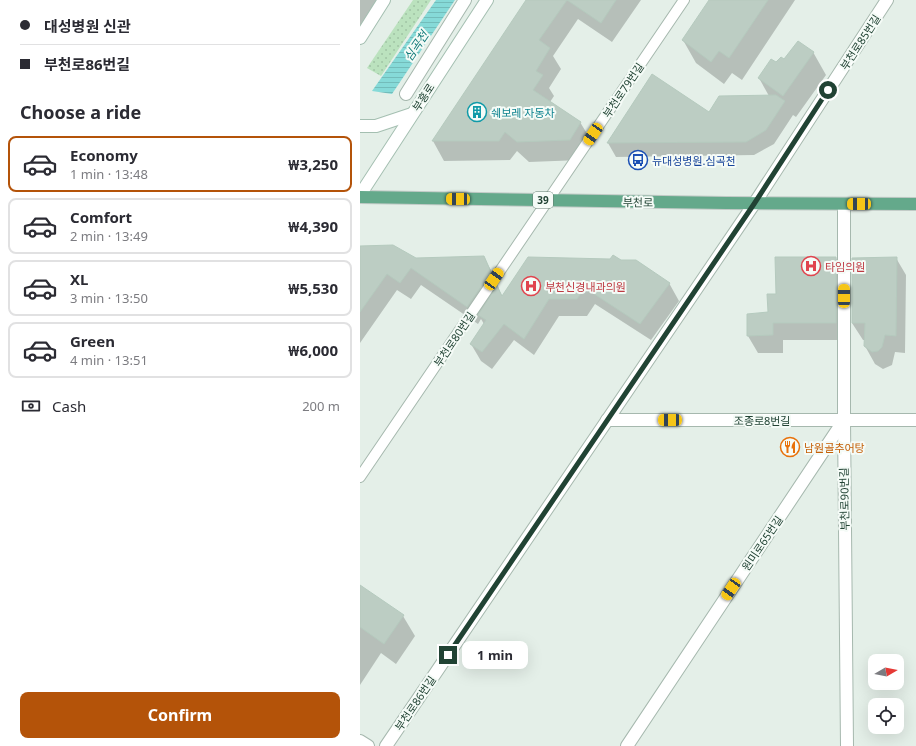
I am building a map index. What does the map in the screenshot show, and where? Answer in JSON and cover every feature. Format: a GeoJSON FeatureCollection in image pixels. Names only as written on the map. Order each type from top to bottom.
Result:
{"type":"FeatureCollection","features":[{"type":"Feature","properties":{"kind":"main road","name":"부천로"},"geometry":{"type":"LineString","coordinates":[[360,196],[754,204],[916,204]]}},
{"type":"Feature","properties":{"kind":"street"},"geometry":{"type":"LineString","coordinates":[[360,38],[384,0]]}},
{"type":"Feature","properties":{"kind":"street"},"geometry":{"type":"LineString","coordinates":[[406,94],[465,0]]}},
{"type":"Feature","properties":{"kind":"street","name":"부흥로"},"geometry":{"type":"LineString","coordinates":[[360,196],[487,0]]}},
{"type":"Feature","properties":{"kind":"street","name":"부천로85번길"},"geometry":{"type":"LineString","coordinates":[[754,204],[887,0]]}},
{"type":"Feature","properties":{"kind":"street"},"geometry":{"type":"LineString","coordinates":[[360,126],[376,126],[412,114]]}},
{"type":"Feature","properties":{"kind":"street","name":"부천로86번길"},"geometry":{"type":"LineString","coordinates":[[386,746],[754,204]]}},
{"type":"Feature","properties":{"kind":"street","name":"부천로90번길"},"geometry":{"type":"LineString","coordinates":[[844,204],[847,746]]}},
{"type":"Feature","properties":{"kind":"street","name":"조종로8번길"},"geometry":{"type":"LineString","coordinates":[[607,420],[916,420]]}},
{"type":"Feature","properties":{"kind":"street","name":"원미로65번길"},"geometry":{"type":"LineString","coordinates":[[627,746],[844,420]]}},
{"type":"Feature","properties":{"kind":"street"},"geometry":{"type":"LineString","coordinates":[[360,741],[368,746]]}},
{"type":"Feature","properties":{"kind":"lane","name":"부천로79번길"},"geometry":{"type":"LineString","coordinates":[[548,200],[684,0]]}},
{"type":"Feature","properties":{"kind":"lane","name":"부천로80번길"},"geometry":{"type":"LineString","coordinates":[[360,477],[548,200]]}},
{"type":"Feature","properties":{"kind":"green space"},"geometry":{"type":"Polygon","coordinates":[[[413,0],[431,0],[381,76],[367,68],[413,0]]]}},
{"type":"Feature","properties":{"kind":"water","name":"심곡천"},"geometry":{"type":"Polygon","coordinates":[[[436,0],[455,0],[392,94],[372,91],[436,0]]]}},
{"type":"Feature","properties":{"kind":"building"},"geometry":{"type":"Polygon","coordinates":[[[526,0],[567,0],[539,40],[550,48],[536,71],[543,75],[533,90],[581,122],[570,140],[517,142],[505,132],[499,141],[432,141],[526,0]]]}},
{"type":"Feature","properties":{"kind":"building"},"geometry":{"type":"Polygon","coordinates":[[[567,0],[616,0],[601,23],[567,0]]]}},
{"type":"Feature","properties":{"kind":"building"},"geometry":{"type":"Polygon","coordinates":[[[709,0],[768,0],[729,58],[719,51],[711,62],[682,40],[709,0]]]}},
{"type":"Feature","properties":{"kind":"building"},"geometry":{"type":"Polygon","coordinates":[[[798,41],[814,52],[783,96],[758,78],[771,59],[776,62],[781,57],[784,59],[798,41]]]}},
{"type":"Feature","properties":{"kind":"building"},"geometry":{"type":"Polygon","coordinates":[[[652,74],[709,112],[719,96],[776,95],[785,101],[766,130],[746,142],[607,143],[652,74]]]}},
{"type":"Feature","properties":{"kind":"building"},"geometry":{"type":"Polygon","coordinates":[[[393,245],[416,258],[484,256],[491,272],[467,307],[411,268],[400,283],[387,274],[360,312],[360,246],[393,245]]]}},
{"type":"Feature","properties":{"kind":"building"},"geometry":{"type":"Polygon","coordinates":[[[613,255],[621,260],[636,260],[670,283],[640,324],[585,288],[577,299],[549,299],[524,339],[504,324],[482,352],[470,344],[486,320],[478,315],[497,286],[502,296],[528,257],[610,259],[613,255]]]}},
{"type":"Feature","properties":{"kind":"building"},"geometry":{"type":"Polygon","coordinates":[[[775,257],[836,257],[836,323],[773,323],[773,335],[747,336],[747,314],[768,312],[767,294],[776,294],[775,257]]]}},
{"type":"Feature","properties":{"kind":"building"},"geometry":{"type":"Polygon","coordinates":[[[897,257],[896,336],[885,335],[882,347],[878,351],[872,352],[864,346],[865,323],[852,323],[852,258],[897,257]]]}},
{"type":"Feature","properties":{"kind":"building"},"geometry":{"type":"Polygon","coordinates":[[[360,585],[404,615],[384,644],[360,627],[360,585]]]}},
{"type":"Feature","properties":{"kind":"place","name":"쉐보레 자동차"},"geometry":{"type":"Point","coordinates":[477,112]}},
{"type":"Feature","properties":{"kind":"place","name":"뉴대성병원.심곡천"},"geometry":{"type":"Point","coordinates":[638,160]}},
{"type":"Feature","properties":{"kind":"place","name":"타임의원"},"geometry":{"type":"Point","coordinates":[811,266]}},
{"type":"Feature","properties":{"kind":"place","name":"부천신경내과의원"},"geometry":{"type":"Point","coordinates":[531,286]}},
{"type":"Feature","properties":{"kind":"place","name":"남원골추어탕"},"geometry":{"type":"Point","coordinates":[790,447]}},
{"type":"Feature","properties":{"kind":"route"},"geometry":{"type":"LineString","coordinates":[[448,655],[754,204],[828,90]]}}]}
